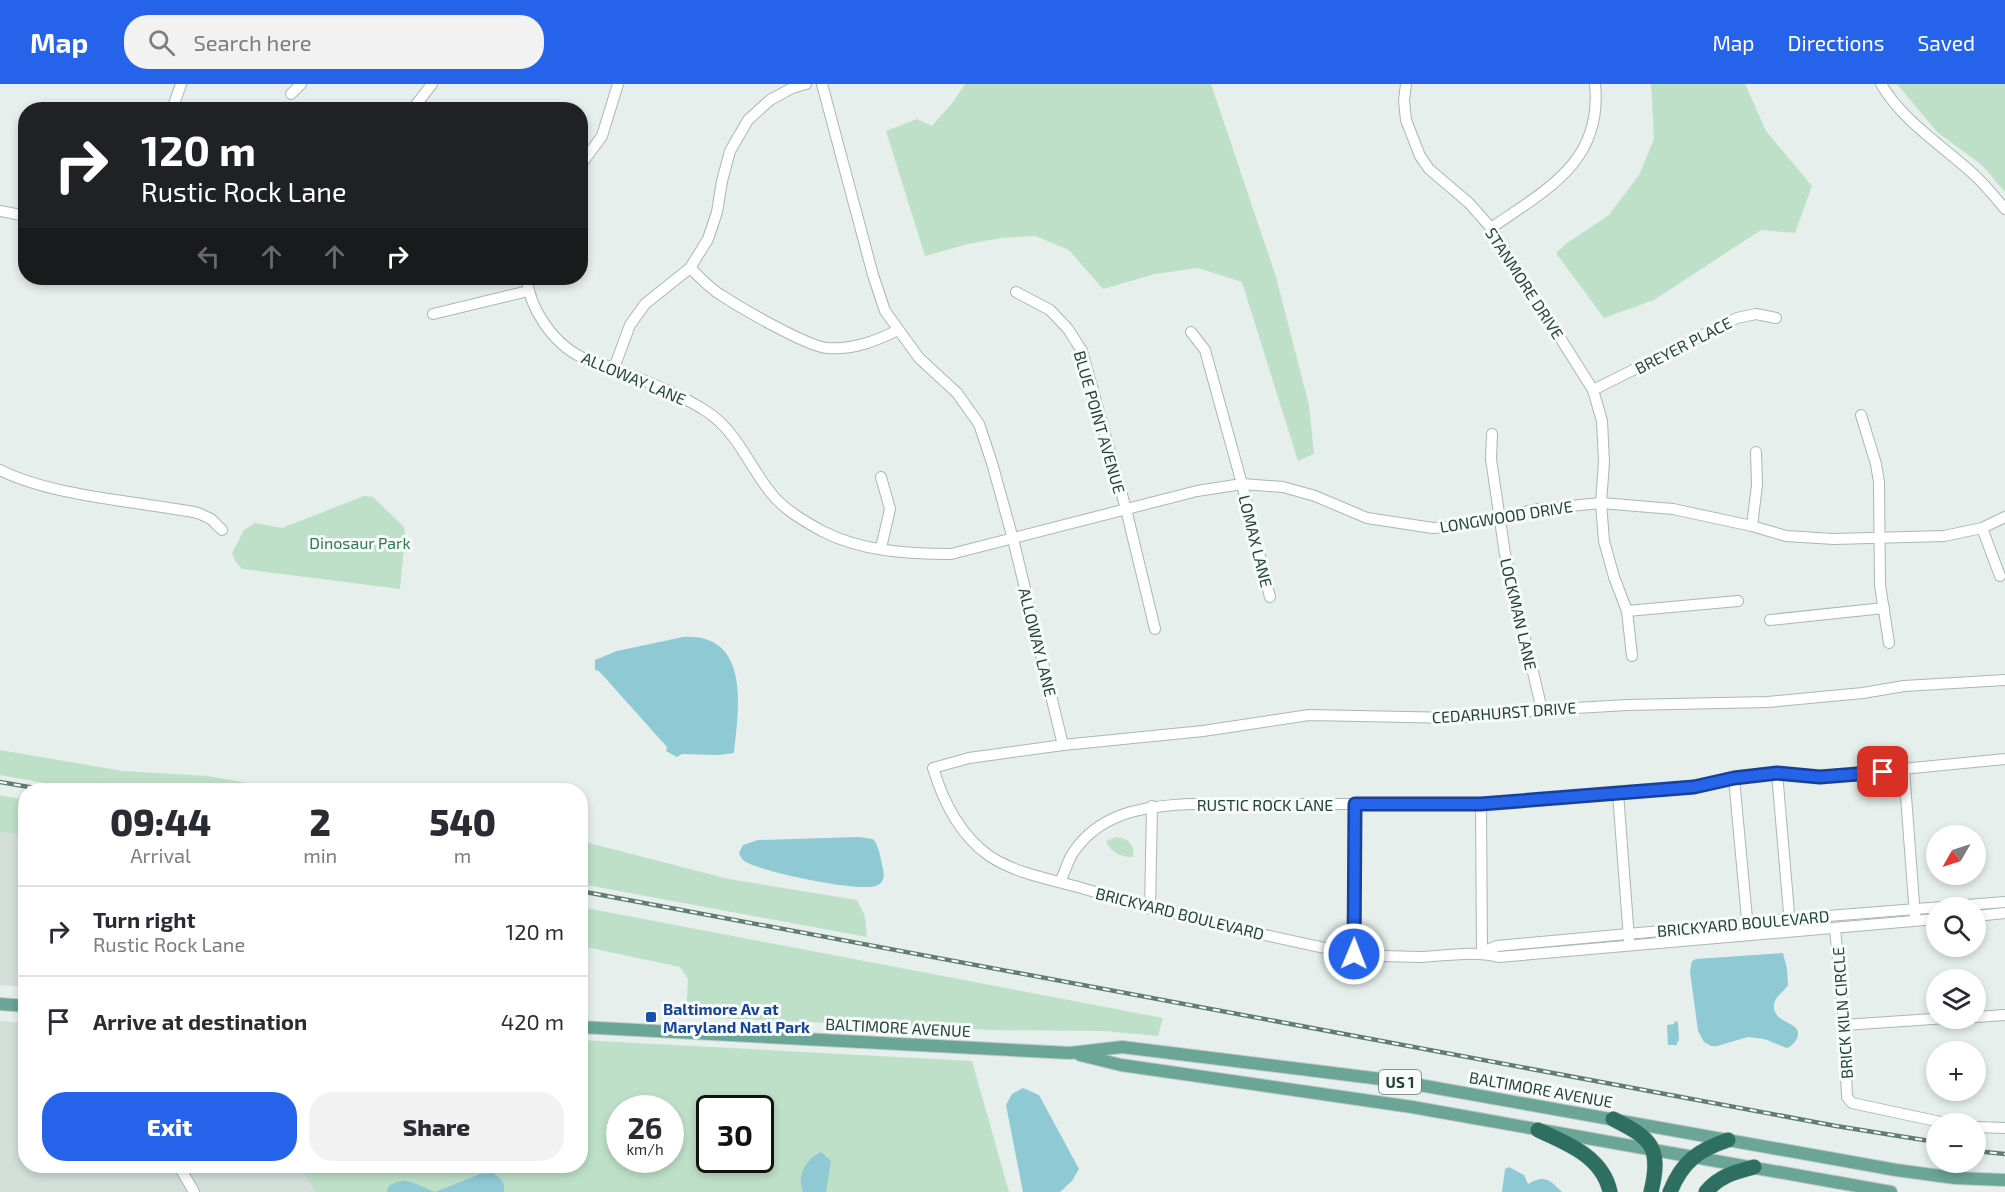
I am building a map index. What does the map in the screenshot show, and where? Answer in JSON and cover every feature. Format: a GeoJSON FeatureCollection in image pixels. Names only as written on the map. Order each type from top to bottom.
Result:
{"type":"FeatureCollection","features":[{"type":"Feature","properties":{"kind":"highway"},"geometry":{"type":"LineString","coordinates":[[1613,1119],[1641,1134],[1653,1150],[1655,1173],[1651,1192]]}},
{"type":"Feature","properties":{"kind":"highway"},"geometry":{"type":"LineString","coordinates":[[1538,1130],[1570,1144],[1589,1157],[1603,1174],[1610,1192]]}},
{"type":"Feature","properties":{"kind":"highway"},"geometry":{"type":"LineString","coordinates":[[1670,1192],[1680,1170],[1710,1146],[1728,1140]]}},
{"type":"Feature","properties":{"kind":"highway"},"geometry":{"type":"LineString","coordinates":[[1706,1192],[1724,1176],[1754,1167]]}},
{"type":"Feature","properties":{"kind":"main road"},"geometry":{"type":"LineString","coordinates":[[0,1004],[18,1005]]}},
{"type":"Feature","properties":{"kind":"main road","name":"BALTIMORE AVENUE"},"geometry":{"type":"LineString","coordinates":[[588,1027],[1070,1053],[1122,1047],[1397,1081],[1896,1170],[1955,1178],[2005,1180]]}},
{"type":"Feature","properties":{"kind":"main road","name":"BALTIMORE AVENUE"},"geometry":{"type":"LineString","coordinates":[[1070,1053],[1121,1065],[1412,1107],[1891,1192]]}},
{"type":"Feature","properties":{"kind":"street"},"geometry":{"type":"LineString","coordinates":[[175,102],[181,84]]}},
{"type":"Feature","properties":{"kind":"street"},"geometry":{"type":"LineString","coordinates":[[291,94],[301,84]]}},
{"type":"Feature","properties":{"kind":"street"},"geometry":{"type":"LineString","coordinates":[[418,102],[432,84]]}},
{"type":"Feature","properties":{"kind":"street"},"geometry":{"type":"LineString","coordinates":[[588,155],[602,136],[618,84]]}},
{"type":"Feature","properties":{"kind":"street"},"geometry":{"type":"LineString","coordinates":[[614,368],[630,325],[645,304],[690,268],[708,239],[717,212],[729,151],[748,120],[770,100],[792,88],[806,84]]}},
{"type":"Feature","properties":{"kind":"street","name":"ALLOWAY LANE"},"geometry":{"type":"LineString","coordinates":[[822,84],[873,275],[885,311],[919,358],[957,393],[979,424],[1013,539],[1063,745]]}},
{"type":"Feature","properties":{"kind":"street","name":"STANMORE DRIVE"},"geometry":{"type":"LineString","coordinates":[[1406,84],[1404,101],[1406,120],[1420,156],[1429,170],[1468,202],[1491,228],[1593,390],[1602,421],[1604,462],[1601,503],[1604,541],[1626,611],[1632,656]]}},
{"type":"Feature","properties":{"kind":"street"},"geometry":{"type":"LineString","coordinates":[[1491,228],[1556,183],[1578,158],[1588,139],[1593,121],[1596,99],[1595,84]]}},
{"type":"Feature","properties":{"kind":"street"},"geometry":{"type":"LineString","coordinates":[[1881,84],[1899,108],[1930,138],[1971,171],[2005,209]]}},
{"type":"Feature","properties":{"kind":"street"},"geometry":{"type":"LineString","coordinates":[[0,211],[18,214]]}},
{"type":"Feature","properties":{"kind":"street"},"geometry":{"type":"LineString","coordinates":[[690,268],[719,294],[805,341],[827,348],[875,341],[898,330]]}},
{"type":"Feature","properties":{"kind":"street","name":"ALLOWAY LANE"},"geometry":{"type":"LineString","coordinates":[[528,285],[528,291],[547,331],[580,357],[670,391],[708,412],[733,436],[773,496],[796,516],[823,532],[851,543],[917,554],[951,554],[1013,539]]}},
{"type":"Feature","properties":{"kind":"street"},"geometry":{"type":"LineString","coordinates":[[433,314],[528,291]]}},
{"type":"Feature","properties":{"kind":"street","name":"BLUE POINT AVENUE"},"geometry":{"type":"LineString","coordinates":[[1016,292],[1050,310],[1068,329],[1082,351],[1155,629]]}},
{"type":"Feature","properties":{"kind":"street","name":"BREYER PLACE"},"geometry":{"type":"LineString","coordinates":[[1593,390],[1737,318],[1756,314],[1776,318]]}},
{"type":"Feature","properties":{"kind":"street","name":"LOMAX LANE"},"geometry":{"type":"LineString","coordinates":[[1191,332],[1205,350],[1270,597]]}},
{"type":"Feature","properties":{"kind":"street"},"geometry":{"type":"LineString","coordinates":[[1861,415],[1876,464],[1880,585],[1888,643]]}},
{"type":"Feature","properties":{"kind":"street","name":"LOCKMAN LANE"},"geometry":{"type":"LineString","coordinates":[[1492,434],[1491,459],[1505,554],[1542,710]]}},
{"type":"Feature","properties":{"kind":"street"},"geometry":{"type":"LineString","coordinates":[[1752,526],[1757,485],[1756,452]]}},
{"type":"Feature","properties":{"kind":"street"},"geometry":{"type":"LineString","coordinates":[[0,470],[54,487],[198,513],[211,519],[222,530]]}},
{"type":"Feature","properties":{"kind":"street"},"geometry":{"type":"LineString","coordinates":[[881,477],[890,509],[881,548]]}},
{"type":"Feature","properties":{"kind":"street","name":"LONGWOOD DRIVE"},"geometry":{"type":"LineString","coordinates":[[1013,539],[1197,491],[1242,484],[1283,487],[1315,496],[1367,518],[1422,527],[1458,526],[1538,509],[1601,503],[1673,509],[1752,526],[1786,536],[1834,539],[1944,536],[1982,528],[2005,518]]}},
{"type":"Feature","properties":{"kind":"street"},"geometry":{"type":"LineString","coordinates":[[1982,528],[2000,576]]}},
{"type":"Feature","properties":{"kind":"street"},"geometry":{"type":"LineString","coordinates":[[1626,611],[1738,601]]}},
{"type":"Feature","properties":{"kind":"street"},"geometry":{"type":"LineString","coordinates":[[1770,620],[1884,608]]}},
{"type":"Feature","properties":{"kind":"street","name":"CEDARHURST DRIVE"},"geometry":{"type":"LineString","coordinates":[[933,768],[969,758],[1063,745],[1203,731],[1309,715],[1455,718],[1646,704],[1768,702],[1863,693],[1904,686],[2005,680]]}},
{"type":"Feature","properties":{"kind":"street","name":"RUSTIC ROCK LANE"},"geometry":{"type":"LineString","coordinates":[[1060,882],[1071,856],[1097,828],[1130,811],[1152,806],[1481,804],[1694,787],[1734,778],[1777,773],[1820,777],[2005,759]]}},
{"type":"Feature","properties":{"kind":"street","name":"BRICKYARD BOULEVARD"},"geometry":{"type":"LineString","coordinates":[[933,768],[942,795],[962,829],[974,844],[999,862],[1150,909],[1354,954],[1421,957],[1482,952],[1497,946],[1629,933],[2005,902]]}},
{"type":"Feature","properties":{"kind":"street"},"geometry":{"type":"LineString","coordinates":[[1904,770],[1916,921]]}},
{"type":"Feature","properties":{"kind":"street"},"geometry":{"type":"LineString","coordinates":[[1777,773],[1790,932]]}},
{"type":"Feature","properties":{"kind":"street"},"geometry":{"type":"LineString","coordinates":[[1734,778],[1748,935]]}},
{"type":"Feature","properties":{"kind":"street"},"geometry":{"type":"LineString","coordinates":[[1618,793],[1629,946]]}},
{"type":"Feature","properties":{"kind":"street"},"geometry":{"type":"LineString","coordinates":[[1354,954],[1355,804]]}},
{"type":"Feature","properties":{"kind":"street"},"geometry":{"type":"LineString","coordinates":[[1481,804],[1482,952]]}},
{"type":"Feature","properties":{"kind":"street"},"geometry":{"type":"LineString","coordinates":[[1150,909],[1152,806]]}},
{"type":"Feature","properties":{"kind":"street"},"geometry":{"type":"LineString","coordinates":[[1986,915],[2005,913]]}},
{"type":"Feature","properties":{"kind":"street","name":"BRICKYARD BOULEVARD"},"geometry":{"type":"LineString","coordinates":[[1482,952],[1499,957],[1926,920]]}},
{"type":"Feature","properties":{"kind":"street","name":"BRICK KILN CIRCLE"},"geometry":{"type":"LineString","coordinates":[[1836,928],[1847,1097],[1852,1103],[1926,1119]]}},
{"type":"Feature","properties":{"kind":"street"},"geometry":{"type":"LineString","coordinates":[[1986,1016],[2005,1015]]}},
{"type":"Feature","properties":{"kind":"street"},"geometry":{"type":"LineString","coordinates":[[1844,1025],[1926,1019]]}},
{"type":"Feature","properties":{"kind":"street"},"geometry":{"type":"LineString","coordinates":[[1986,1127],[2005,1128]]}},
{"type":"Feature","properties":{"kind":"street"},"geometry":{"type":"LineString","coordinates":[[183,1173],[194,1192]]}},
{"type":"Feature","properties":{"kind":"shaded area"},"geometry":{"type":"Polygon","coordinates":[[[0,832],[18,834],[18,986],[0,985],[0,832]]]}},
{"type":"Feature","properties":{"kind":"shaded area"},"geometry":{"type":"Polygon","coordinates":[[[0,1021],[18,1022],[18,1173],[303,1173],[315,1192],[0,1192],[0,1021]]]}},
{"type":"Feature","properties":{"kind":"green space"},"geometry":{"type":"Polygon","coordinates":[[[965,84],[1211,84],[1276,277],[1309,405],[1314,454],[1298,461],[1242,282],[1198,268],[1155,274],[1103,289],[1069,250],[1035,236],[1001,238],[968,244],[925,256],[886,131],[917,119],[932,126],[965,84]]]}},
{"type":"Feature","properties":{"kind":"green space"},"geometry":{"type":"Polygon","coordinates":[[[1651,84],[1745,84],[1766,131],[1812,186],[1795,233],[1761,230],[1654,300],[1604,318],[1556,253],[1609,215],[1639,175],[1654,139],[1651,84]]]}},
{"type":"Feature","properties":{"kind":"green space"},"geometry":{"type":"Polygon","coordinates":[[[1897,84],[2005,84],[2005,192],[1982,165],[1937,132],[1897,84]]]}},
{"type":"Feature","properties":{"kind":"green space","name":"Dinosaur Park"},"geometry":{"type":"Polygon","coordinates":[[[364,496],[373,497],[404,527],[400,589],[242,569],[235,561],[232,553],[244,530],[255,523],[282,528],[364,496]]]}},
{"type":"Feature","properties":{"kind":"green space"},"geometry":{"type":"Polygon","coordinates":[[[0,750],[123,771],[208,776],[248,783],[45,783],[0,775],[0,750]]]}},
{"type":"Feature","properties":{"kind":"green space"},"geometry":{"type":"Polygon","coordinates":[[[0,795],[18,799],[18,834],[0,832],[0,795]]]}},
{"type":"Feature","properties":{"kind":"green space"},"geometry":{"type":"Polygon","coordinates":[[[1116,837],[1130,843],[1133,857],[1121,855],[1111,849],[1106,841],[1116,837]]]}},
{"type":"Feature","properties":{"kind":"green space"},"geometry":{"type":"Polygon","coordinates":[[[588,843],[729,879],[857,900],[865,916],[867,937],[588,885],[588,843]]]}},
{"type":"Feature","properties":{"kind":"green space"},"geometry":{"type":"Polygon","coordinates":[[[588,908],[1163,1018],[1158,1036],[1104,1031],[996,1030],[686,1017],[688,979],[680,967],[588,947],[588,908]]]}},
{"type":"Feature","properties":{"kind":"green space"},"geometry":{"type":"Polygon","coordinates":[[[588,1040],[972,1061],[1009,1192],[315,1192],[303,1173],[588,1173],[588,1040]]]}},
{"type":"Feature","properties":{"kind":"water"},"geometry":{"type":"Polygon","coordinates":[[[683,637],[705,639],[720,647],[730,660],[736,677],[738,696],[734,753],[682,754],[677,757],[666,751],[667,747],[599,671],[595,670],[595,660],[617,651],[683,637]]]}},
{"type":"Feature","properties":{"kind":"water"},"geometry":{"type":"Polygon","coordinates":[[[858,837],[873,839],[878,848],[884,876],[878,885],[854,887],[793,876],[748,863],[739,853],[743,845],[758,840],[858,837]]]}},
{"type":"Feature","properties":{"kind":"water"},"geometry":{"type":"Polygon","coordinates":[[[1783,953],[1788,985],[1776,999],[1774,1009],[1780,1018],[1798,1031],[1793,1044],[1787,1048],[1764,1039],[1748,1037],[1717,1046],[1704,1042],[1698,1031],[1690,971],[1692,961],[1783,953]]]}},
{"type":"Feature","properties":{"kind":"water"},"geometry":{"type":"Polygon","coordinates":[[[1675,1021],[1678,1022],[1679,1041],[1677,1045],[1668,1045],[1667,1025],[1674,1024],[1675,1021]]]}},
{"type":"Feature","properties":{"kind":"water"},"geometry":{"type":"Polygon","coordinates":[[[1023,1088],[1039,1095],[1079,1169],[1072,1181],[1060,1192],[1023,1192],[1006,1105],[1012,1094],[1023,1088]]]}},
{"type":"Feature","properties":{"kind":"water"},"geometry":{"type":"Polygon","coordinates":[[[821,1152],[831,1161],[826,1192],[803,1192],[801,1180],[804,1168],[821,1152]]]}},
{"type":"Feature","properties":{"kind":"water"},"geometry":{"type":"Polygon","coordinates":[[[1509,1167],[1524,1175],[1528,1184],[1543,1179],[1554,1184],[1562,1192],[1502,1192],[1505,1169],[1509,1167]]]}},
{"type":"Feature","properties":{"kind":"water"},"geometry":{"type":"Polygon","coordinates":[[[493,1173],[504,1186],[504,1192],[435,1192],[480,1174],[493,1173]]]}},
{"type":"Feature","properties":{"kind":"water"},"geometry":{"type":"Polygon","coordinates":[[[405,1181],[435,1192],[387,1192],[388,1187],[394,1183],[405,1181]]]}},
{"type":"Feature","properties":{"kind":"railway"},"geometry":{"type":"LineString","coordinates":[[0,782],[18,785]]}},
{"type":"Feature","properties":{"kind":"railway"},"geometry":{"type":"LineString","coordinates":[[588,892],[1836,1126],[1926,1140]]}},
{"type":"Feature","properties":{"kind":"railway"},"geometry":{"type":"LineString","coordinates":[[1986,1152],[2005,1154]]}},
{"type":"Feature","properties":{"kind":"place","name":"Baltimore Av at Maryland Natl Park"},"geometry":{"type":"Point","coordinates":[651,1017]}},
{"type":"Feature","properties":{"kind":"route"},"geometry":{"type":"LineString","coordinates":[[1354,954],[1355,804],[1481,804],[1694,787],[1734,778],[1777,773],[1820,777],[1883,772]]}}]}
